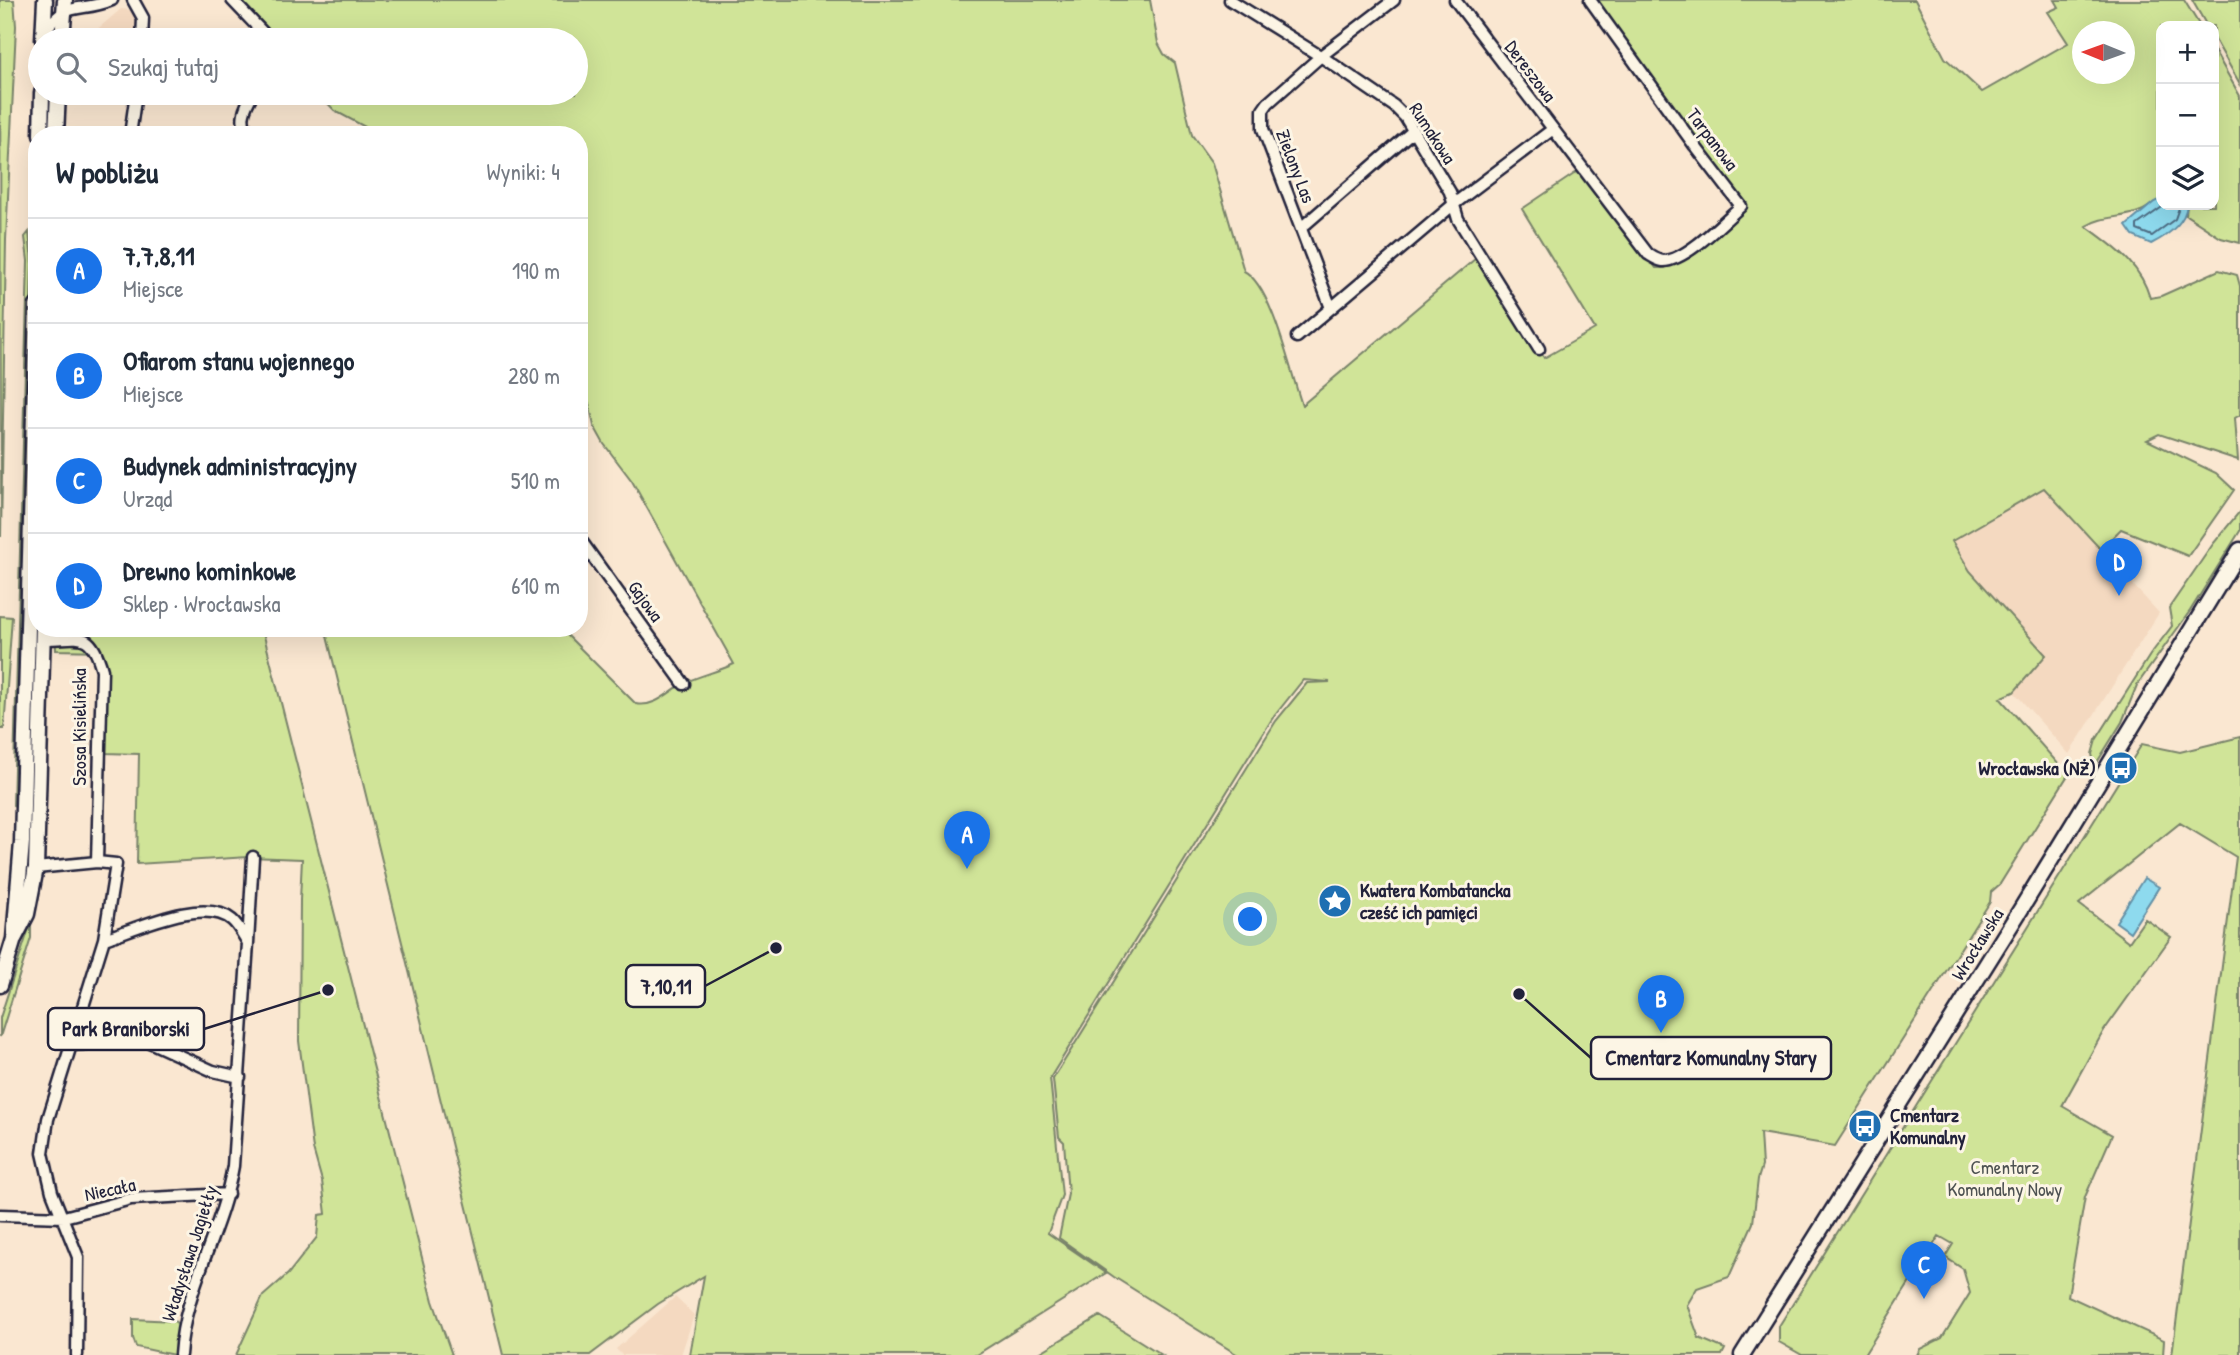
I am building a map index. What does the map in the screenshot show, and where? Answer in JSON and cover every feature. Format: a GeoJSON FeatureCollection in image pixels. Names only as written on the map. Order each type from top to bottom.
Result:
{"type":"FeatureCollection","features":[{"type":"Feature","properties":{"kind":"street"},"geometry":{"type":"LineString","coordinates":[[43,28],[45,0]]}},
{"type":"Feature","properties":{"kind":"street"},"geometry":{"type":"LineString","coordinates":[[61,3],[91,7],[112,0]]}},
{"type":"Feature","properties":{"kind":"street"},"geometry":{"type":"LineString","coordinates":[[133,0],[143,18],[143,28]]}},
{"type":"Feature","properties":{"kind":"street"},"geometry":{"type":"LineString","coordinates":[[232,0],[259,28]]}},
{"type":"Feature","properties":{"kind":"street","name":"Rumakowa"},"geometry":{"type":"LineString","coordinates":[[1230,0],[1321,56],[1394,106],[1414,130],[1450,192],[1458,219],[1539,349]]}},
{"type":"Feature","properties":{"kind":"street","name":"Zielony Las"},"geometry":{"type":"LineString","coordinates":[[1331,308],[1263,129],[1263,110],[1321,56],[1394,0]]}},
{"type":"Feature","properties":{"kind":"street","name":"Dereszowa"},"geometry":{"type":"LineString","coordinates":[[1455,0],[1648,254]]}},
{"type":"Feature","properties":{"kind":"street","name":"Tarpanowa"},"geometry":{"type":"LineString","coordinates":[[1590,0],[1741,206],[1693,247],[1674,259],[1664,261],[1648,254]]}},
{"type":"Feature","properties":{"kind":"street"},"geometry":{"type":"LineString","coordinates":[[48,28],[61,3]]}},
{"type":"Feature","properties":{"kind":"street"},"geometry":{"type":"LineString","coordinates":[[61,3],[62,28]]}},
{"type":"Feature","properties":{"kind":"street"},"geometry":{"type":"LineString","coordinates":[[41,126],[42,105]]}},
{"type":"Feature","properties":{"kind":"street"},"geometry":{"type":"LineString","coordinates":[[56,126],[57,105]]}},
{"type":"Feature","properties":{"kind":"street"},"geometry":{"type":"LineString","coordinates":[[131,126],[134,105]]}},
{"type":"Feature","properties":{"kind":"street"},"geometry":{"type":"LineString","coordinates":[[245,126],[243,121],[247,105]]}},
{"type":"Feature","properties":{"kind":"street","name":"Dereszowa"},"geometry":{"type":"LineString","coordinates":[[1454,204],[1553,129]]}},
{"type":"Feature","properties":{"kind":"street","name":"Zielony Las"},"geometry":{"type":"LineString","coordinates":[[1301,228],[1414,130]]}},
{"type":"Feature","properties":{"kind":"street"},"geometry":{"type":"LineString","coordinates":[[1297,337],[1454,204]]}},
{"type":"Feature","properties":{"kind":"street","name":"Wrocławska"},"geometry":{"type":"LineString","coordinates":[[1742,1355],[2235,565],[2240,550]]}},
{"type":"Feature","properties":{"kind":"street","name":"Gajowa"},"geometry":{"type":"LineString","coordinates":[[588,551],[684,684]]}},
{"type":"Feature","properties":{"kind":"street","name":"Szosa Kisielińska"},"geometry":{"type":"LineString","coordinates":[[14,940],[21,853],[28,614]]}},
{"type":"Feature","properties":{"kind":"street","name":"Szosa Kisielińska"},"geometry":{"type":"LineString","coordinates":[[0,985],[14,940],[27,914],[36,867],[43,637]]}},
{"type":"Feature","properties":{"kind":"street","name":"Szosa Kisielińska"},"geometry":{"type":"LineString","coordinates":[[75,637],[82,638],[93,649],[102,670],[97,862]]}},
{"type":"Feature","properties":{"kind":"street"},"geometry":{"type":"LineString","coordinates":[[21,853],[24,859],[36,867],[97,862],[116,864],[104,939],[48,1119],[43,1153],[52,1192],[64,1217],[79,1267],[77,1355]]}},
{"type":"Feature","properties":{"kind":"street","name":"Władysława Jagiełły"},"geometry":{"type":"LineString","coordinates":[[180,1355],[188,1306],[228,1195],[233,1166],[254,857]]}},
{"type":"Feature","properties":{"kind":"street"},"geometry":{"type":"LineString","coordinates":[[18,887],[36,867]]}},
{"type":"Feature","properties":{"kind":"street"},"geometry":{"type":"LineString","coordinates":[[104,939],[186,913],[208,911],[232,920],[248,943]]}},
{"type":"Feature","properties":{"kind":"street"},"geometry":{"type":"LineString","coordinates":[[71,1045],[145,1040],[213,1071],[240,1077]]}},
{"type":"Feature","properties":{"kind":"street","name":"Niecała"},"geometry":{"type":"LineString","coordinates":[[0,1215],[64,1217],[131,1199],[228,1195]]}},
{"type":"Feature","properties":{"kind":"shaded area"},"geometry":{"type":"Polygon","coordinates":[[[121,9],[133,10],[138,20],[137,28],[99,28],[121,9]]]}},
{"type":"Feature","properties":{"kind":"shaded area"},"geometry":{"type":"Polygon","coordinates":[[[2044,488],[2159,613],[2069,754],[2014,692],[2045,655],[1970,571],[1952,541],[2044,488]]]}},
{"type":"Feature","properties":{"kind":"shaded area"},"geometry":{"type":"Polygon","coordinates":[[[675,1297],[694,1315],[681,1355],[622,1355],[616,1349],[675,1297]]]}},
{"type":"Feature","properties":{"kind":"green space"},"geometry":{"type":"Polygon","coordinates":[[[0,0],[14,0],[16,26],[6,240],[1,537],[0,0]]]}},
{"type":"Feature","properties":{"kind":"green space"},"geometry":{"type":"Polygon","coordinates":[[[237,0],[1150,0],[1158,43],[1164,54],[1175,63],[1192,135],[1212,163],[1244,271],[1254,280],[1272,312],[1302,405],[1482,253],[1544,358],[1595,329],[1522,209],[1583,168],[1656,268],[1665,268],[1740,206],[1594,0],[1915,0],[1945,58],[1982,92],[2068,43],[2048,12],[2059,7],[2055,0],[2184,0],[2197,21],[2156,21],[2156,202],[2141,211],[2099,220],[2086,226],[2133,265],[2150,298],[2161,296],[2219,270],[2237,275],[2240,286],[2240,415],[2235,418],[2238,460],[2159,434],[2147,440],[2216,473],[2234,490],[2188,556],[2121,529],[2111,539],[2126,554],[2128,579],[2044,488],[1952,541],[1970,571],[2046,655],[2014,692],[2000,698],[2068,775],[2000,884],[1991,892],[1990,902],[1835,1146],[1760,1133],[1762,1166],[1753,1223],[1729,1277],[1697,1288],[1687,1305],[1699,1338],[1725,1349],[1722,1355],[1238,1355],[1114,1277],[1059,1238],[1068,1194],[1064,1142],[1059,1137],[1053,1079],[1276,721],[1307,683],[1330,682],[1303,680],[1272,719],[1050,1078],[1062,1195],[1048,1233],[1106,1273],[976,1355],[690,1355],[704,1276],[658,1304],[590,1355],[503,1355],[327,637],[569,637],[636,704],[643,705],[656,701],[686,682],[734,664],[632,481],[594,426],[588,402],[588,126],[363,126],[335,111],[329,105],[588,105],[588,28],[264,28],[237,0]]]}},
{"type":"Feature","properties":{"kind":"green space"},"geometry":{"type":"Polygon","coordinates":[[[2192,0],[2240,0],[2240,84],[2219,47],[2219,21],[2204,21],[2192,0]]]}},
{"type":"Feature","properties":{"kind":"green space"},"geometry":{"type":"Polygon","coordinates":[[[2219,59],[2240,96],[2240,243],[2221,238],[2186,215],[2186,210],[2219,210],[2219,59]]]}},
{"type":"Feature","properties":{"kind":"green space"},"geometry":{"type":"Polygon","coordinates":[[[28,233],[28,261],[25,237],[28,233]]]}},
{"type":"Feature","properties":{"kind":"green space"},"geometry":{"type":"Polygon","coordinates":[[[28,261],[28,419],[18,807],[13,805],[28,261]]]}},
{"type":"Feature","properties":{"kind":"green space"},"geometry":{"type":"Polygon","coordinates":[[[2240,511],[2240,531],[2190,611],[2137,685],[2122,722],[2096,764],[2094,763],[2092,754],[2096,740],[2150,655],[2172,626],[2169,608],[2213,544],[2240,511]]]}},
{"type":"Feature","properties":{"kind":"green space"},"geometry":{"type":"Polygon","coordinates":[[[0,616],[12,617],[4,729],[0,729],[0,616]]]}},
{"type":"Feature","properties":{"kind":"green space"},"geometry":{"type":"Polygon","coordinates":[[[55,637],[264,637],[433,1301],[452,1355],[236,1355],[263,1296],[288,1274],[317,1237],[319,1215],[326,1214],[322,1181],[313,1149],[299,1041],[302,859],[249,857],[137,864],[139,754],[105,753],[102,651],[56,650],[55,637]]]}},
{"type":"Feature","properties":{"kind":"green space","name":"Cmentarz Komunalny Nowy"},"geometry":{"type":"Polygon","coordinates":[[[2240,737],[2240,1355],[2172,1355],[2236,857],[2180,823],[2079,904],[2129,942],[2145,919],[2171,937],[2103,1032],[2062,1106],[2112,1135],[2085,1197],[2068,1296],[2164,1340],[2163,1355],[1917,1355],[1920,1349],[1942,1338],[1970,1293],[1963,1269],[1945,1257],[1953,1244],[1939,1236],[1864,1355],[1802,1355],[1779,1342],[1779,1326],[2142,744],[2180,752],[2240,737]]]}},
{"type":"Feature","properties":{"kind":"green space"},"geometry":{"type":"Polygon","coordinates":[[[31,922],[31,938],[0,1037],[0,1018],[31,922]]]}},
{"type":"Feature","properties":{"kind":"green space"},"geometry":{"type":"Polygon","coordinates":[[[1100,1316],[1162,1355],[1036,1355],[1100,1316]]]}},
{"type":"Feature","properties":{"kind":"green space"},"geometry":{"type":"Polygon","coordinates":[[[133,1319],[174,1321],[178,1324],[174,1355],[136,1347],[133,1319]]]}},
{"type":"Feature","properties":{"kind":"water"},"geometry":{"type":"Polygon","coordinates":[[[2156,201],[2156,210],[2186,210],[2183,218],[2169,233],[2151,244],[2133,236],[2126,226],[2156,201]]]}},
{"type":"Feature","properties":{"kind":"water"},"geometry":{"type":"Polygon","coordinates":[[[2144,878],[2159,887],[2130,932],[2116,922],[2144,878]]]}},
{"type":"Feature","properties":{"kind":"place","name":"Drewno kominkowe"},"geometry":{"type":"Point","coordinates":[2119,596]}},
{"type":"Feature","properties":{"kind":"place","name":"Wrocławska (NŻ)"},"geometry":{"type":"Point","coordinates":[2121,768]}},
{"type":"Feature","properties":{"kind":"place","name":"7,7,8,11"},"geometry":{"type":"Point","coordinates":[967,869]}},
{"type":"Feature","properties":{"kind":"place","name":"Kwatera Kombatancka cześć ich pamięci"},"geometry":{"type":"Point","coordinates":[1335,901]}},
{"type":"Feature","properties":{"kind":"place","name":"7,10,11"},"geometry":{"type":"Point","coordinates":[776,948]}},
{"type":"Feature","properties":{"kind":"place","name":"Park Braniborski"},"geometry":{"type":"Point","coordinates":[328,990]}},
{"type":"Feature","properties":{"kind":"place","name":"Cmentarz Komunalny Stary"},"geometry":{"type":"Point","coordinates":[1519,994]}},
{"type":"Feature","properties":{"kind":"place","name":"Ofiarom stanu wojennego"},"geometry":{"type":"Point","coordinates":[1661,1033]}},
{"type":"Feature","properties":{"kind":"place","name":"Cmentarz Komunalny"},"geometry":{"type":"Point","coordinates":[1865,1126]}},
{"type":"Feature","properties":{"kind":"place","name":"Budynek administracyjny"},"geometry":{"type":"Point","coordinates":[1924,1299]}}]}
